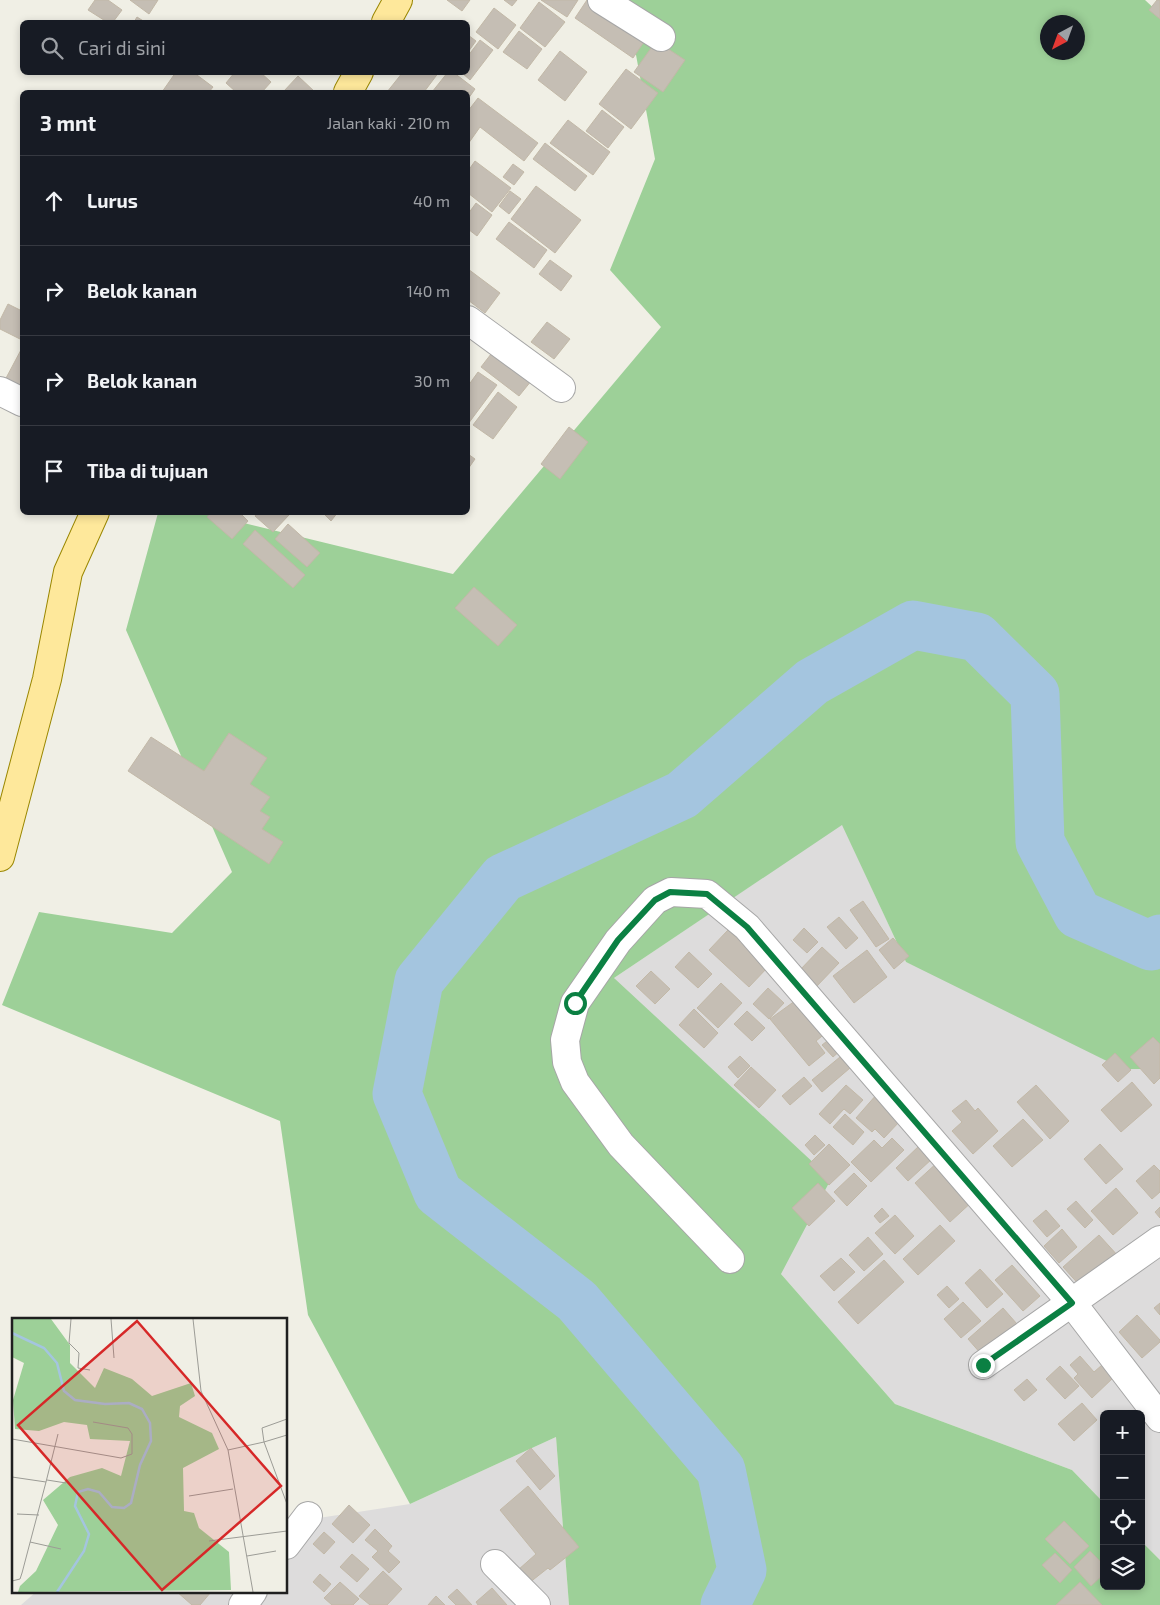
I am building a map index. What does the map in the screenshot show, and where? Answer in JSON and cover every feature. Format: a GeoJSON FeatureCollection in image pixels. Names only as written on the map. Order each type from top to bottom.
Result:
{"type":"FeatureCollection","features":[{"type":"Feature","properties":{"kind":"main road"},"geometry":{"type":"LineString","coordinates":[[387,20],[398,0]]}},
{"type":"Feature","properties":{"kind":"main road"},"geometry":{"type":"LineString","coordinates":[[349,90],[357,75]]}},
{"type":"Feature","properties":{"kind":"main road"},"geometry":{"type":"LineString","coordinates":[[0,857],[46,679],[68,572],[94,515]]}},
{"type":"Feature","properties":{"kind":"street"},"geometry":{"type":"LineString","coordinates":[[602,0],[661,37]]}},
{"type":"Feature","properties":{"kind":"street"},"geometry":{"type":"LineString","coordinates":[[470,321],[561,388]]}},
{"type":"Feature","properties":{"kind":"street"},"geometry":{"type":"LineString","coordinates":[[0,391],[20,401]]}},
{"type":"Feature","properties":{"kind":"street"},"geometry":{"type":"LineString","coordinates":[[730,1259],[621,1144],[575,1082],[567,1062],[565,1040],[575,1003],[618,940],[655,900],[670,892],[707,894],[747,927],[1072,1303],[1160,1418]]}},
{"type":"Feature","properties":{"kind":"street"},"geometry":{"type":"LineString","coordinates":[[983,1365],[1160,1240]]}},
{"type":"Feature","properties":{"kind":"street"},"geometry":{"type":"LineString","coordinates":[[288,1542],[308,1516]]}},
{"type":"Feature","properties":{"kind":"street"},"geometry":{"type":"LineString","coordinates":[[495,1564],[536,1605]]}},
{"type":"Feature","properties":{"kind":"street"},"geometry":{"type":"LineString","coordinates":[[243,1605],[252,1592]]}},
{"type":"Feature","properties":{"kind":"shaded area"},"geometry":{"type":"Polygon","coordinates":[[[842,824],[906,962],[1160,1069],[1160,1560],[1145,1545],[1145,1410],[1100,1410],[1100,1499],[1072,1470],[895,1404],[781,1274],[614,978],[842,824]]]}},
{"type":"Feature","properties":{"kind":"shaded area"},"geometry":{"type":"Polygon","coordinates":[[[556,1437],[569,1605],[21,1605],[36,1592],[288,1592],[288,1523],[410,1504],[556,1437]]]}},
{"type":"Feature","properties":{"kind":"green space"},"geometry":{"type":"Polygon","coordinates":[[[626,0],[1145,0],[1160,14],[1160,1069],[1123,1069],[906,962],[842,825],[614,978],[831,1179],[781,1274],[895,1404],[1072,1470],[1100,1499],[1100,1590],[1145,1590],[1145,1545],[1160,1560],[1160,1605],[569,1605],[556,1437],[410,1504],[308,1315],[280,1121],[2,1005],[39,912],[172,933],[232,872],[126,630],[157,515],[211,515],[453,574],[661,327],[610,270],[655,159],[626,0]]]}},
{"type":"Feature","properties":{"kind":"building"},"geometry":{"type":"Polygon","coordinates":[[[95,0],[108,0],[122,10],[114,20],[104,20],[88,10],[95,0]]]}},
{"type":"Feature","properties":{"kind":"building"},"geometry":{"type":"Polygon","coordinates":[[[130,0],[158,0],[149,14],[130,0]]]}},
{"type":"Feature","properties":{"kind":"building"},"geometry":{"type":"Polygon","coordinates":[[[447,0],[470,0],[462,11],[447,0]]]}},
{"type":"Feature","properties":{"kind":"building"},"geometry":{"type":"Polygon","coordinates":[[[504,0],[517,0],[512,6],[504,0]]]}},
{"type":"Feature","properties":{"kind":"building"},"geometry":{"type":"Polygon","coordinates":[[[541,0],[578,0],[567,17],[541,0]]]}},
{"type":"Feature","properties":{"kind":"building"},"geometry":{"type":"Polygon","coordinates":[[[587,0],[596,0],[648,36],[633,58],[575,18],[587,0]]]}},
{"type":"Feature","properties":{"kind":"building"},"geometry":{"type":"Polygon","coordinates":[[[1157,0],[1160,0],[1160,19],[1149,10],[1157,0]]]}},
{"type":"Feature","properties":{"kind":"building"},"geometry":{"type":"Polygon","coordinates":[[[539,2],[565,22],[545,47],[520,28],[539,2]]]}},
{"type":"Feature","properties":{"kind":"building"},"geometry":{"type":"Polygon","coordinates":[[[494,8],[516,25],[498,49],[476,32],[494,8]]]}},
{"type":"Feature","properties":{"kind":"building"},"geometry":{"type":"Polygon","coordinates":[[[519,31],[542,49],[527,69],[503,52],[519,31]]]}},
{"type":"Feature","properties":{"kind":"building"},"geometry":{"type":"Polygon","coordinates":[[[470,36],[476,41],[470,49],[470,36]]]}},
{"type":"Feature","properties":{"kind":"building"},"geometry":{"type":"Polygon","coordinates":[[[480,40],[493,50],[470,80],[464,75],[470,75],[470,53],[480,40]]]}},
{"type":"Feature","properties":{"kind":"building"},"geometry":{"type":"Polygon","coordinates":[[[656,41],[685,60],[663,92],[634,72],[656,41]]]}},
{"type":"Feature","properties":{"kind":"building"},"geometry":{"type":"Polygon","coordinates":[[[560,51],[587,72],[565,101],[538,80],[560,51]]]}},
{"type":"Feature","properties":{"kind":"building"},"geometry":{"type":"Polygon","coordinates":[[[626,69],[658,93],[631,129],[599,104],[626,69]]]}},
{"type":"Feature","properties":{"kind":"building"},"geometry":{"type":"Polygon","coordinates":[[[174,75],[197,75],[213,87],[211,90],[163,90],[174,75]]]}},
{"type":"Feature","properties":{"kind":"building"},"geometry":{"type":"Polygon","coordinates":[[[233,75],[263,75],[271,82],[264,90],[234,90],[226,83],[233,75]]]}},
{"type":"Feature","properties":{"kind":"building"},"geometry":{"type":"Polygon","coordinates":[[[401,75],[437,75],[426,90],[389,90],[401,75]]]}},
{"type":"Feature","properties":{"kind":"building"},"geometry":{"type":"Polygon","coordinates":[[[446,75],[457,75],[475,89],[470,96],[470,90],[434,90],[446,75]]]}},
{"type":"Feature","properties":{"kind":"building"},"geometry":{"type":"Polygon","coordinates":[[[298,76],[313,90],[285,90],[298,76]]]}},
{"type":"Feature","properties":{"kind":"building"},"geometry":{"type":"Polygon","coordinates":[[[478,98],[538,143],[524,161],[480,127],[470,141],[470,108],[478,98]]]}},
{"type":"Feature","properties":{"kind":"building"},"geometry":{"type":"Polygon","coordinates":[[[602,110],[624,127],[608,148],[586,131],[602,110]]]}},
{"type":"Feature","properties":{"kind":"building"},"geometry":{"type":"Polygon","coordinates":[[[568,120],[610,152],[593,175],[550,143],[568,120]]]}},
{"type":"Feature","properties":{"kind":"building"},"geometry":{"type":"Polygon","coordinates":[[[545,143],[587,176],[575,191],[533,159],[545,143]]]}},
{"type":"Feature","properties":{"kind":"building"},"geometry":{"type":"Polygon","coordinates":[[[475,161],[511,188],[492,212],[470,195],[470,168],[475,161]]]}},
{"type":"Feature","properties":{"kind":"building"},"geometry":{"type":"Polygon","coordinates":[[[513,164],[524,172],[514,185],[503,177],[513,164]]]}},
{"type":"Feature","properties":{"kind":"building"},"geometry":{"type":"Polygon","coordinates":[[[536,186],[581,220],[555,253],[511,219],[536,186]]]}},
{"type":"Feature","properties":{"kind":"building"},"geometry":{"type":"Polygon","coordinates":[[[510,191],[521,199],[509,214],[499,206],[510,191]]]}},
{"type":"Feature","properties":{"kind":"building"},"geometry":{"type":"Polygon","coordinates":[[[476,203],[492,215],[477,236],[470,231],[470,211],[476,203]]]}},
{"type":"Feature","properties":{"kind":"building"},"geometry":{"type":"Polygon","coordinates":[[[509,222],[547,250],[534,268],[496,239],[509,222]]]}},
{"type":"Feature","properties":{"kind":"building"},"geometry":{"type":"Polygon","coordinates":[[[550,260],[572,276],[561,291],[539,274],[550,260]]]}},
{"type":"Feature","properties":{"kind":"building"},"geometry":{"type":"Polygon","coordinates":[[[470,270],[500,293],[485,313],[470,302],[470,270]]]}},
{"type":"Feature","properties":{"kind":"building"},"geometry":{"type":"Polygon","coordinates":[[[8,304],[20,310],[20,339],[0,329],[0,320],[8,304]]]}},
{"type":"Feature","properties":{"kind":"building"},"geometry":{"type":"Polygon","coordinates":[[[547,322],[570,339],[554,359],[531,342],[547,322]]]}},
{"type":"Feature","properties":{"kind":"building"},"geometry":{"type":"Polygon","coordinates":[[[498,345],[536,375],[519,396],[481,367],[498,345]]]}},
{"type":"Feature","properties":{"kind":"building"},"geometry":{"type":"Polygon","coordinates":[[[20,352],[20,388],[5,380],[20,352]]]}},
{"type":"Feature","properties":{"kind":"building"},"geometry":{"type":"Polygon","coordinates":[[[478,372],[497,385],[470,421],[470,383],[478,372]]]}},
{"type":"Feature","properties":{"kind":"building"},"geometry":{"type":"Polygon","coordinates":[[[498,392],[517,407],[493,439],[473,425],[498,392]]]}},
{"type":"Feature","properties":{"kind":"building"},"geometry":{"type":"Polygon","coordinates":[[[569,427],[588,442],[560,479],[541,464],[569,427]]]}},
{"type":"Feature","properties":{"kind":"building"},"geometry":{"type":"Polygon","coordinates":[[[470,455],[475,459],[470,466],[470,455]]]}},
{"type":"Feature","properties":{"kind":"building"},"geometry":{"type":"Polygon","coordinates":[[[209,515],[242,515],[248,521],[232,539],[207,517],[209,515]]]}},
{"type":"Feature","properties":{"kind":"building"},"geometry":{"type":"Polygon","coordinates":[[[256,515],[289,515],[273,532],[256,515]]]}},
{"type":"Feature","properties":{"kind":"building"},"geometry":{"type":"Polygon","coordinates":[[[325,515],[336,515],[331,521],[325,515]]]}},
{"type":"Feature","properties":{"kind":"building"},"geometry":{"type":"Polygon","coordinates":[[[288,524],[320,553],[307,567],[275,539],[288,524]]]}},
{"type":"Feature","properties":{"kind":"building"},"geometry":{"type":"Polygon","coordinates":[[[255,530],[305,575],[293,588],[243,544],[255,530]]]}},
{"type":"Feature","properties":{"kind":"building"},"geometry":{"type":"Polygon","coordinates":[[[474,587],[517,625],[498,646],[455,608],[474,587]]]}},
{"type":"Feature","properties":{"kind":"building"},"geometry":{"type":"Polygon","coordinates":[[[229,733],[267,758],[250,784],[270,797],[260,811],[270,817],[262,829],[283,842],[269,864],[128,771],[151,737],[204,771],[229,733]]]}},
{"type":"Feature","properties":{"kind":"building"},"geometry":{"type":"Polygon","coordinates":[[[863,901],[889,939],[876,947],[850,910],[863,901]]]}},
{"type":"Feature","properties":{"kind":"building"},"geometry":{"type":"Polygon","coordinates":[[[839,917],[858,938],[846,949],[827,927],[839,917]]]}},
{"type":"Feature","properties":{"kind":"building"},"geometry":{"type":"Polygon","coordinates":[[[804,928],[818,942],[807,953],[793,940],[804,928]]]}},
{"type":"Feature","properties":{"kind":"building"},"geometry":{"type":"Polygon","coordinates":[[[728,930],[768,967],[749,987],[709,950],[728,930]]]}},
{"type":"Feature","properties":{"kind":"building"},"geometry":{"type":"Polygon","coordinates":[[[893,938],[909,956],[894,969],[879,950],[893,938]]]}},
{"type":"Feature","properties":{"kind":"building"},"geometry":{"type":"Polygon","coordinates":[[[822,947],[839,963],[816,987],[799,971],[822,947]]]}},
{"type":"Feature","properties":{"kind":"building"},"geometry":{"type":"Polygon","coordinates":[[[867,950],[887,977],[854,1003],[833,976],[867,950]]]}},
{"type":"Feature","properties":{"kind":"building"},"geometry":{"type":"Polygon","coordinates":[[[689,952],[712,974],[698,988],[675,967],[689,952]]]}},
{"type":"Feature","properties":{"kind":"building"},"geometry":{"type":"Polygon","coordinates":[[[651,971],[670,989],[655,1004],[636,986],[651,971]]]}},
{"type":"Feature","properties":{"kind":"building"},"geometry":{"type":"Polygon","coordinates":[[[721,983],[742,1003],[718,1028],[697,1008],[721,983]]]}},
{"type":"Feature","properties":{"kind":"building"},"geometry":{"type":"Polygon","coordinates":[[[768,988],[784,1003],[769,1019],[753,1004],[768,988]]]}},
{"type":"Feature","properties":{"kind":"building"},"geometry":{"type":"Polygon","coordinates":[[[799,998],[827,1032],[816,1041],[825,1053],[809,1066],[770,1019],[799,998]]]}},
{"type":"Feature","properties":{"kind":"building"},"geometry":{"type":"Polygon","coordinates":[[[694,1009],[718,1033],[704,1048],[679,1025],[694,1009]]]}},
{"type":"Feature","properties":{"kind":"building"},"geometry":{"type":"Polygon","coordinates":[[[747,1011],[765,1028],[752,1041],[734,1024],[747,1011]]]}},
{"type":"Feature","properties":{"kind":"building"},"geometry":{"type":"Polygon","coordinates":[[[1153,1037],[1160,1044],[1160,1078],[1154,1084],[1130,1057],[1153,1037]]]}},
{"type":"Feature","properties":{"kind":"building"},"geometry":{"type":"Polygon","coordinates":[[[831,1038],[841,1050],[833,1057],[822,1045],[831,1038]]]}},
{"type":"Feature","properties":{"kind":"building"},"geometry":{"type":"Polygon","coordinates":[[[1115,1053],[1131,1070],[1118,1082],[1102,1065],[1115,1053]]]}},
{"type":"Feature","properties":{"kind":"building"},"geometry":{"type":"Polygon","coordinates":[[[740,1056],[750,1066],[738,1078],[728,1067],[740,1056]]]}},
{"type":"Feature","properties":{"kind":"building"},"geometry":{"type":"Polygon","coordinates":[[[840,1057],[850,1068],[822,1092],[812,1080],[840,1057]]]}},
{"type":"Feature","properties":{"kind":"building"},"geometry":{"type":"Polygon","coordinates":[[[751,1067],[776,1090],[759,1108],[734,1085],[751,1067]]]}},
{"type":"Feature","properties":{"kind":"building"},"geometry":{"type":"Polygon","coordinates":[[[804,1077],[812,1086],[790,1105],[782,1096],[804,1077]]]}},
{"type":"Feature","properties":{"kind":"building"},"geometry":{"type":"Polygon","coordinates":[[[1132,1082],[1152,1105],[1121,1132],[1101,1110],[1132,1082]]]}},
{"type":"Feature","properties":{"kind":"building"},"geometry":{"type":"Polygon","coordinates":[[[846,1085],[863,1100],[850,1114],[844,1109],[830,1124],[819,1114],[846,1085]]]}},
{"type":"Feature","properties":{"kind":"building"},"geometry":{"type":"Polygon","coordinates":[[[1036,1085],[1069,1121],[1050,1139],[1017,1102],[1036,1085]]]}},
{"type":"Feature","properties":{"kind":"building"},"geometry":{"type":"Polygon","coordinates":[[[877,1094],[900,1121],[884,1138],[875,1129],[872,1132],[856,1118],[877,1094]]]}},
{"type":"Feature","properties":{"kind":"building"},"geometry":{"type":"Polygon","coordinates":[[[966,1100],[975,1111],[978,1108],[998,1131],[973,1154],[952,1131],[962,1122],[952,1111],[966,1100]]]}},
{"type":"Feature","properties":{"kind":"building"},"geometry":{"type":"Polygon","coordinates":[[[845,1114],[864,1132],[853,1145],[833,1127],[845,1114]]]}},
{"type":"Feature","properties":{"kind":"building"},"geometry":{"type":"Polygon","coordinates":[[[1023,1119],[1043,1140],[1012,1167],[993,1146],[1023,1119]]]}},
{"type":"Feature","properties":{"kind":"building"},"geometry":{"type":"Polygon","coordinates":[[[815,1135],[825,1145],[814,1155],[805,1145],[815,1135]]]}},
{"type":"Feature","properties":{"kind":"building"},"geometry":{"type":"Polygon","coordinates":[[[892,1138],[904,1150],[871,1182],[851,1162],[874,1140],[882,1148],[892,1138]]]}},
{"type":"Feature","properties":{"kind":"building"},"geometry":{"type":"Polygon","coordinates":[[[829,1144],[850,1165],[829,1185],[809,1164],[829,1144]]]}},
{"type":"Feature","properties":{"kind":"building"},"geometry":{"type":"Polygon","coordinates":[[[921,1144],[933,1158],[908,1181],[896,1168],[921,1144]]]}},
{"type":"Feature","properties":{"kind":"building"},"geometry":{"type":"Polygon","coordinates":[[[1100,1144],[1123,1169],[1106,1184],[1084,1159],[1100,1144]]]}},
{"type":"Feature","properties":{"kind":"building"},"geometry":{"type":"Polygon","coordinates":[[[939,1161],[974,1200],[950,1222],[915,1183],[939,1161]]]}},
{"type":"Feature","properties":{"kind":"building"},"geometry":{"type":"Polygon","coordinates":[[[1154,1165],[1160,1171],[1160,1192],[1152,1199],[1136,1181],[1154,1165]]]}},
{"type":"Feature","properties":{"kind":"building"},"geometry":{"type":"Polygon","coordinates":[[[854,1173],[867,1186],[847,1206],[834,1192],[854,1173]]]}},
{"type":"Feature","properties":{"kind":"building"},"geometry":{"type":"Polygon","coordinates":[[[818,1183],[835,1201],[809,1226],[792,1208],[818,1183]]]}},
{"type":"Feature","properties":{"kind":"building"},"geometry":{"type":"Polygon","coordinates":[[[1116,1188],[1138,1213],[1113,1235],[1091,1211],[1116,1188]]]}},
{"type":"Feature","properties":{"kind":"building"},"geometry":{"type":"Polygon","coordinates":[[[1076,1201],[1093,1220],[1085,1228],[1067,1209],[1076,1201]]]}},
{"type":"Feature","properties":{"kind":"building"},"geometry":{"type":"Polygon","coordinates":[[[1160,1207],[1160,1218],[1155,1212],[1160,1207]]]}},
{"type":"Feature","properties":{"kind":"building"},"geometry":{"type":"Polygon","coordinates":[[[882,1208],[889,1216],[880,1223],[874,1216],[882,1208]]]}},
{"type":"Feature","properties":{"kind":"building"},"geometry":{"type":"Polygon","coordinates":[[[1046,1210],[1060,1226],[1047,1237],[1033,1221],[1046,1210]]]}},
{"type":"Feature","properties":{"kind":"building"},"geometry":{"type":"Polygon","coordinates":[[[895,1215],[914,1236],[895,1254],[875,1233],[895,1215]]]}},
{"type":"Feature","properties":{"kind":"building"},"geometry":{"type":"Polygon","coordinates":[[[940,1225],[955,1241],[918,1275],[903,1259],[940,1225]]]}},
{"type":"Feature","properties":{"kind":"building"},"geometry":{"type":"Polygon","coordinates":[[[1062,1229],[1077,1247],[1059,1263],[1044,1246],[1062,1229]]]}},
{"type":"Feature","properties":{"kind":"building"},"geometry":{"type":"Polygon","coordinates":[[[1099,1235],[1119,1257],[1083,1289],[1063,1267],[1099,1235]]]}},
{"type":"Feature","properties":{"kind":"building"},"geometry":{"type":"Polygon","coordinates":[[[868,1237],[883,1254],[864,1271],[849,1255],[868,1237]]]}},
{"type":"Feature","properties":{"kind":"building"},"geometry":{"type":"Polygon","coordinates":[[[841,1258],[855,1272],[834,1291],[820,1276],[841,1258]]]}},
{"type":"Feature","properties":{"kind":"building"},"geometry":{"type":"Polygon","coordinates":[[[884,1260],[904,1282],[858,1324],[838,1302],[884,1260]]]}},
{"type":"Feature","properties":{"kind":"building"},"geometry":{"type":"Polygon","coordinates":[[[1012,1265],[1040,1296],[1023,1311],[995,1280],[1012,1265]]]}},
{"type":"Feature","properties":{"kind":"building"},"geometry":{"type":"Polygon","coordinates":[[[980,1269],[1003,1294],[987,1308],[965,1283],[980,1269]]]}},
{"type":"Feature","properties":{"kind":"building"},"geometry":{"type":"Polygon","coordinates":[[[947,1286],[959,1299],[949,1308],[937,1295],[947,1286]]]}},
{"type":"Feature","properties":{"kind":"building"},"geometry":{"type":"Polygon","coordinates":[[[963,1302],[981,1321],[961,1338],[944,1319],[963,1302]]]}},
{"type":"Feature","properties":{"kind":"building"},"geometry":{"type":"Polygon","coordinates":[[[1160,1303],[1160,1315],[1154,1308],[1160,1303]]]}},
{"type":"Feature","properties":{"kind":"building"},"geometry":{"type":"Polygon","coordinates":[[[1003,1308],[1017,1324],[982,1355],[968,1339],[1003,1308]]]}},
{"type":"Feature","properties":{"kind":"building"},"geometry":{"type":"Polygon","coordinates":[[[1137,1315],[1160,1340],[1142,1358],[1119,1332],[1137,1315]]]}},
{"type":"Feature","properties":{"kind":"building"},"geometry":{"type":"Polygon","coordinates":[[[1080,1356],[1094,1372],[1102,1365],[1114,1377],[1092,1398],[1074,1378],[1078,1374],[1070,1365],[1080,1356]]]}},
{"type":"Feature","properties":{"kind":"building"},"geometry":{"type":"Polygon","coordinates":[[[1060,1366],[1079,1386],[1065,1399],[1046,1379],[1060,1366]]]}},
{"type":"Feature","properties":{"kind":"building"},"geometry":{"type":"Polygon","coordinates":[[[1027,1379],[1037,1390],[1024,1401],[1014,1390],[1027,1379]]]}},
{"type":"Feature","properties":{"kind":"building"},"geometry":{"type":"Polygon","coordinates":[[[1082,1403],[1097,1420],[1074,1441],[1058,1424],[1082,1403]]]}},
{"type":"Feature","properties":{"kind":"building"},"geometry":{"type":"Polygon","coordinates":[[[531,1448],[555,1476],[540,1490],[516,1461],[531,1448]]]}},
{"type":"Feature","properties":{"kind":"building"},"geometry":{"type":"Polygon","coordinates":[[[528,1486],[579,1547],[550,1570],[548,1568],[529,1583],[518,1570],[536,1554],[500,1510],[528,1486]]]}},
{"type":"Feature","properties":{"kind":"building"},"geometry":{"type":"Polygon","coordinates":[[[349,1505],[370,1525],[353,1543],[332,1524],[349,1505]]]}},
{"type":"Feature","properties":{"kind":"building"},"geometry":{"type":"Polygon","coordinates":[[[1064,1521],[1089,1546],[1070,1564],[1045,1539],[1064,1521]]]}},
{"type":"Feature","properties":{"kind":"building"},"geometry":{"type":"Polygon","coordinates":[[[375,1529],[392,1546],[388,1551],[400,1562],[389,1573],[372,1557],[378,1551],[365,1540],[375,1529]]]}},
{"type":"Feature","properties":{"kind":"building"},"geometry":{"type":"Polygon","coordinates":[[[324,1532],[335,1542],[324,1554],[313,1544],[324,1532]]]}},
{"type":"Feature","properties":{"kind":"building"},"geometry":{"type":"Polygon","coordinates":[[[1090,1551],[1100,1561],[1100,1578],[1091,1586],[1074,1567],[1090,1551]]]}},
{"type":"Feature","properties":{"kind":"building"},"geometry":{"type":"Polygon","coordinates":[[[1055,1553],[1072,1570],[1060,1583],[1042,1565],[1055,1553]]]}},
{"type":"Feature","properties":{"kind":"building"},"geometry":{"type":"Polygon","coordinates":[[[352,1554],[369,1569],[357,1582],[340,1567],[352,1554]]]}},
{"type":"Feature","properties":{"kind":"building"},"geometry":{"type":"Polygon","coordinates":[[[383,1571],[402,1589],[387,1605],[370,1605],[359,1596],[383,1571]]]}},
{"type":"Feature","properties":{"kind":"building"},"geometry":{"type":"Polygon","coordinates":[[[320,1574],[331,1584],[324,1592],[313,1582],[320,1574]]]}},
{"type":"Feature","properties":{"kind":"building"},"geometry":{"type":"Polygon","coordinates":[[[340,1582],[359,1599],[353,1605],[332,1605],[324,1598],[340,1582]]]}},
{"type":"Feature","properties":{"kind":"building"},"geometry":{"type":"Polygon","coordinates":[[[1080,1582],[1102,1605],[1056,1605],[1080,1582]]]}},
{"type":"Feature","properties":{"kind":"building"},"geometry":{"type":"Polygon","coordinates":[[[492,1588],[507,1605],[478,1605],[476,1602],[492,1588]]]}},
{"type":"Feature","properties":{"kind":"building"},"geometry":{"type":"Polygon","coordinates":[[[457,1589],[472,1605],[456,1605],[448,1597],[457,1589]]]}},
{"type":"Feature","properties":{"kind":"building"},"geometry":{"type":"Polygon","coordinates":[[[177,1592],[211,1592],[200,1605],[192,1605],[177,1592]]]}},
{"type":"Feature","properties":{"kind":"building"},"geometry":{"type":"Polygon","coordinates":[[[436,1596],[445,1605],[428,1605],[436,1596]]]}},
{"type":"Feature","properties":{"kind":"waterway"},"geometry":{"type":"LineString","coordinates":[[725,1605],[742,1570],[721,1470],[577,1301],[438,1193],[397,1094],[419,981],[503,878],[682,795],[812,682],[913,625],[977,637],[1035,694],[1040,842],[1078,914],[1151,946],[1160,939]]}},
{"type":"Feature","properties":{"kind":"route"},"geometry":{"type":"LineString","coordinates":[[575,1003],[618,940],[655,900],[670,892],[707,894],[747,927],[1072,1303],[983,1365]]}}]}
